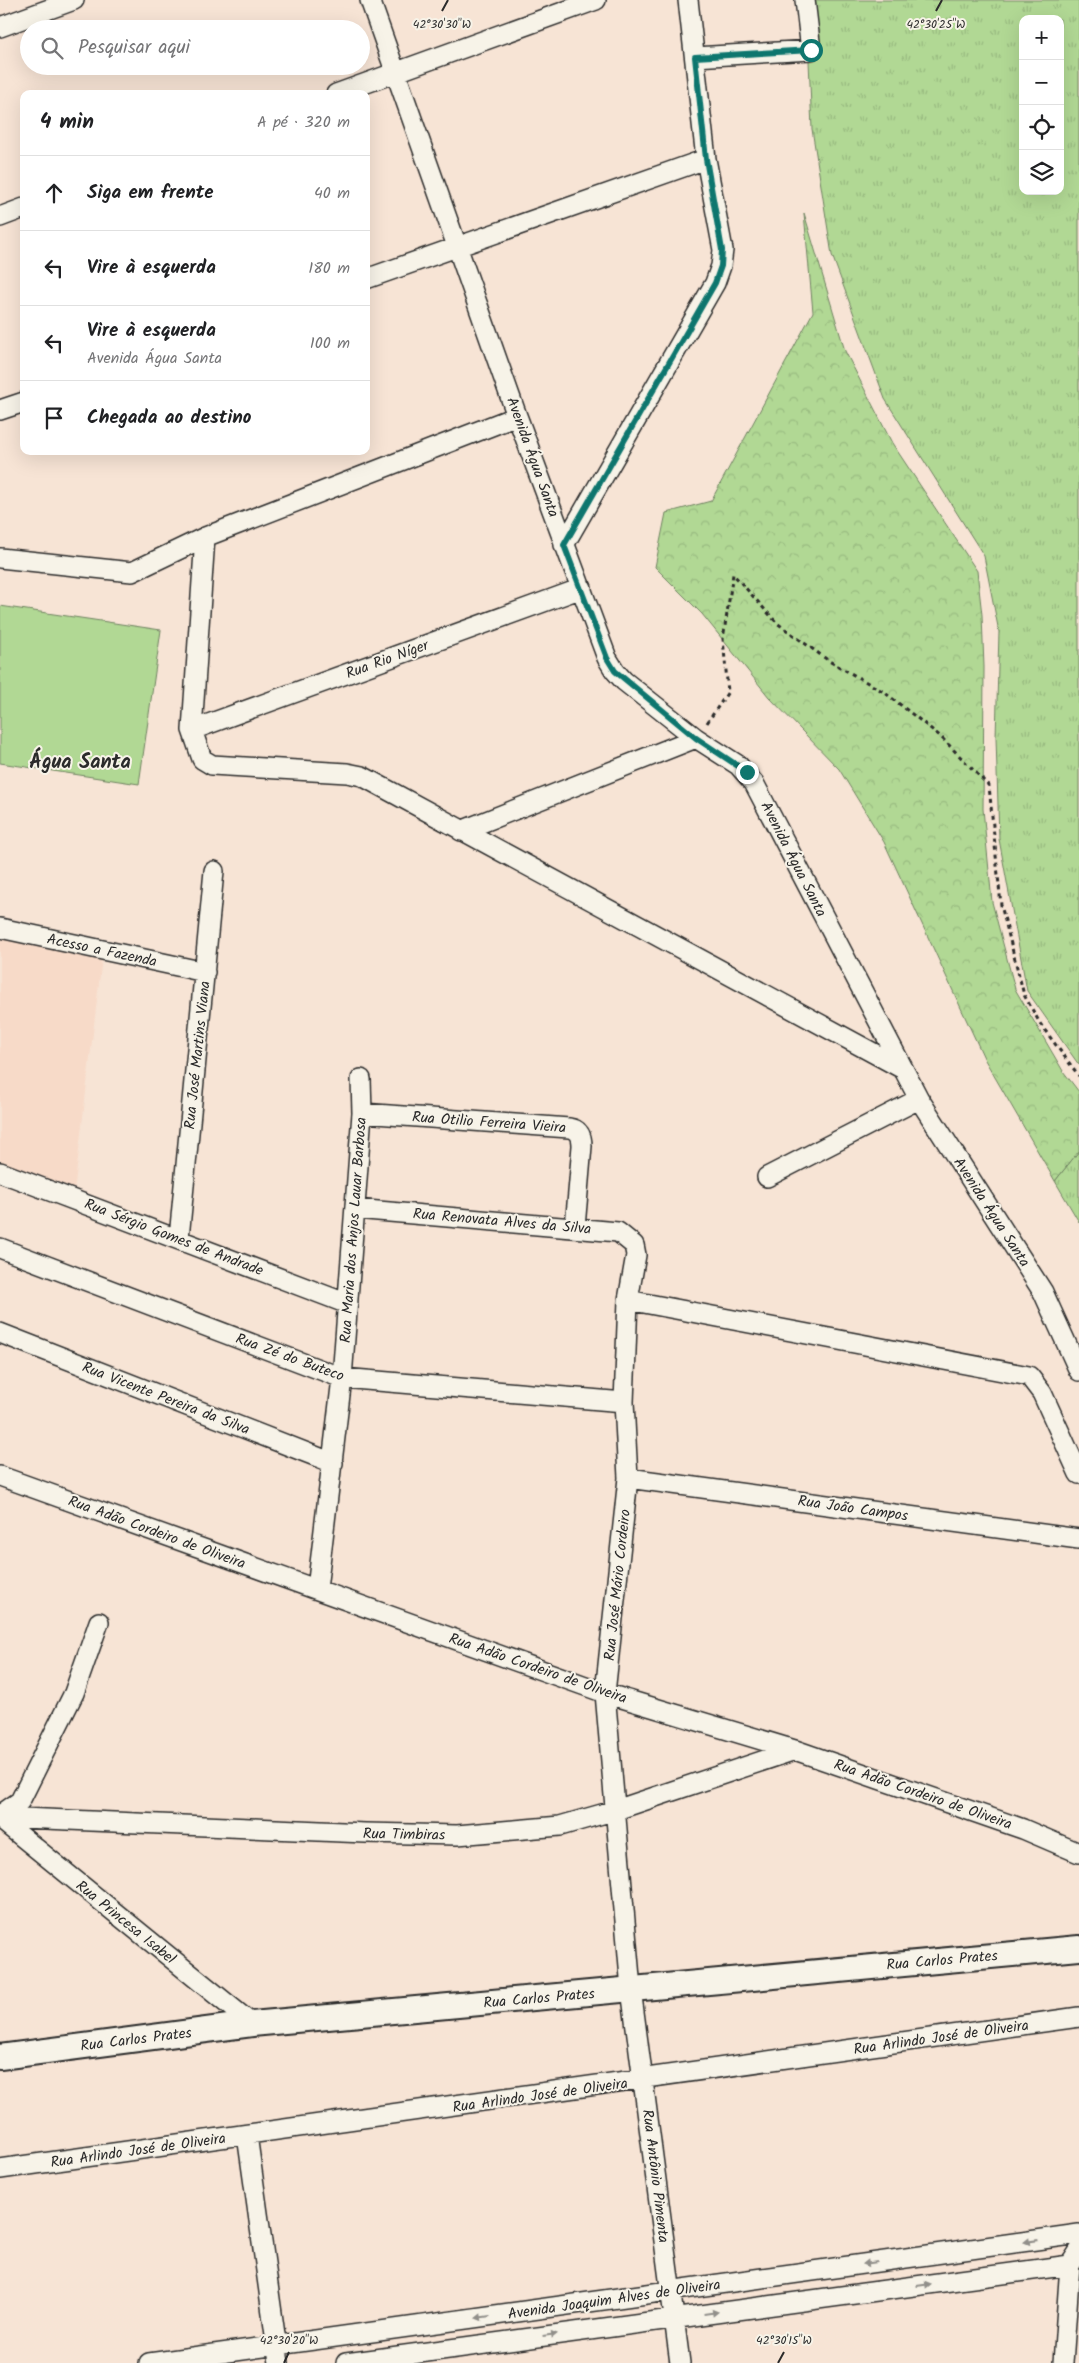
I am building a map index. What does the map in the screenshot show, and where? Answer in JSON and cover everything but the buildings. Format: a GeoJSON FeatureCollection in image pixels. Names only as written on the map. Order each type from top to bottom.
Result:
{"type":"FeatureCollection","features":[{"type":"Feature","properties":{"kind":"street"},"geometry":{"type":"LineString","coordinates":[[0,27],[74,0]]}},
{"type":"Feature","properties":{"kind":"street","name":"Avenida Água Santa"},"geometry":{"type":"LineString","coordinates":[[370,0],[517,416],[607,658],[615,671],[696,738],[738,765],[754,782],[903,1070],[919,1099],[1043,1292],[1079,1372]]}},
{"type":"Feature","properties":{"kind":"street"},"geometry":{"type":"LineString","coordinates":[[347,90],[596,0]]}},
{"type":"Feature","properties":{"kind":"street"},"geometry":{"type":"LineString","coordinates":[[564,545],[718,275],[722,250],[706,159],[688,0]]}},
{"type":"Feature","properties":{"kind":"street"},"geometry":{"type":"LineString","coordinates":[[695,57],[811,50],[805,0]]}},
{"type":"Feature","properties":{"kind":"street"},"geometry":{"type":"LineString","coordinates":[[370,278],[706,159]]}},
{"type":"Feature","properties":{"kind":"street"},"geometry":{"type":"LineString","coordinates":[[0,217],[20,210]]}},
{"type":"Feature","properties":{"kind":"street"},"geometry":{"type":"LineString","coordinates":[[0,410],[20,403]]}},
{"type":"Feature","properties":{"kind":"street"},"geometry":{"type":"LineString","coordinates":[[0,558],[132,572],[205,537],[517,416]]}},
{"type":"Feature","properties":{"kind":"street"},"geometry":{"type":"LineString","coordinates":[[205,537],[192,730],[202,759],[212,765],[347,773],[362,776],[903,1070]]}},
{"type":"Feature","properties":{"kind":"street","name":"Rua Rio Níger"},"geometry":{"type":"LineString","coordinates":[[192,730],[582,588]]}},
{"type":"Feature","properties":{"kind":"street"},"geometry":{"type":"LineString","coordinates":[[461,831],[696,738]]}},
{"type":"Feature","properties":{"kind":"street","name":"Rua José Martins Viana"},"geometry":{"type":"LineString","coordinates":[[179,1238],[214,871]]}},
{"type":"Feature","properties":{"kind":"street","name":"Acesso a Fazenda"},"geometry":{"type":"LineString","coordinates":[[0,928],[205,972]]}},
{"type":"Feature","properties":{"kind":"street","name":"Rua Maria dos Anjos Lauar Barbosa"},"geometry":{"type":"LineString","coordinates":[[317,1589],[342,1378],[362,1113],[361,1079]]}},
{"type":"Feature","properties":{"kind":"street"},"geometry":{"type":"LineString","coordinates":[[767,1177],[919,1099]]}},
{"type":"Feature","properties":{"kind":"street","name":"Rua Otilio Ferreira Vieira"},"geometry":{"type":"LineString","coordinates":[[362,1113],[569,1128],[578,1131],[582,1137],[582,1146],[575,1227]]}},
{"type":"Feature","properties":{"kind":"street","name":"Rua Sérgio Gomes de Andrade"},"geometry":{"type":"LineString","coordinates":[[0,1172],[179,1238],[348,1304]]}},
{"type":"Feature","properties":{"kind":"street","name":"Rua Renovata Alves da Silva"},"geometry":{"type":"LineString","coordinates":[[355,1209],[618,1232],[634,1245],[636,1255]]}},
{"type":"Feature","properties":{"kind":"street","name":"Rua Zé do Buteco"},"geometry":{"type":"LineString","coordinates":[[0,1248],[342,1378],[624,1402]]}},
{"type":"Feature","properties":{"kind":"street","name":"Rua José Mário Cordeiro"},"geometry":{"type":"LineString","coordinates":[[631,1989],[605,1693],[628,1478],[624,1402],[628,1300],[636,1255]]}},
{"type":"Feature","properties":{"kind":"street"},"geometry":{"type":"LineString","coordinates":[[628,1300],[1029,1376],[1042,1393],[1079,1474]]}},
{"type":"Feature","properties":{"kind":"street","name":"Rua Vicente Pereira da Silva"},"geometry":{"type":"LineString","coordinates":[[0,1333],[333,1463]]}},
{"type":"Feature","properties":{"kind":"street","name":"Rua Adão Cordeiro de Oliveira"},"geometry":{"type":"LineString","coordinates":[[0,1476],[605,1693],[795,1750],[1023,1829],[1079,1853]]}},
{"type":"Feature","properties":{"kind":"street","name":"Rua João Campos"},"geometry":{"type":"LineString","coordinates":[[628,1478],[1079,1539]]}},
{"type":"Feature","properties":{"kind":"street"},"geometry":{"type":"LineString","coordinates":[[0,1817],[20,1801],[74,1694],[99,1622]]}},
{"type":"Feature","properties":{"kind":"street","name":"Rua Timbiras"},"geometry":{"type":"LineString","coordinates":[[0,1817],[355,1833],[457,1834],[560,1826],[616,1810],[795,1750]]}},
{"type":"Feature","properties":{"kind":"street","name":"Rua Princesa Isabel"},"geometry":{"type":"LineString","coordinates":[[0,1817],[252,2024]]}},
{"type":"Feature","properties":{"kind":"street","name":"Rua Carlos Prates"},"geometry":{"type":"LineString","coordinates":[[0,2057],[252,2024],[1079,1948]]}},
{"type":"Feature","properties":{"kind":"street","name":"Rua Antônio Pimenta"},"geometry":{"type":"LineString","coordinates":[[631,1989],[680,2363]]}},
{"type":"Feature","properties":{"kind":"street","name":"Rua Arlindo José de Oliveira"},"geometry":{"type":"LineString","coordinates":[[0,2169],[643,2080],[1079,2017]]}},
{"type":"Feature","properties":{"kind":"street"},"geometry":{"type":"LineString","coordinates":[[247,2135],[277,2354]]}},
{"type":"Feature","properties":{"kind":"street","name":"Avenida Joaquim Alves de Oliveira"},"geometry":{"type":"LineString","coordinates":[[149,2363],[277,2354],[670,2291],[1079,2234]]}},
{"type":"Feature","properties":{"kind":"street"},"geometry":{"type":"LineString","coordinates":[[1063,2363],[1075,2258]]}},
{"type":"Feature","properties":{"kind":"street","name":"Avenida Joaquim Alves de Oliveira"},"geometry":{"type":"LineString","coordinates":[[346,2363],[674,2318],[1075,2258]]}},
{"type":"Feature","properties":{"kind":"path"},"geometry":{"type":"LineString","coordinates":[[696,738],[728,692],[724,639],[733,574],[777,623],[829,661],[884,692],[940,736],[989,786],[1001,905],[1024,995],[1041,1025],[1079,1076]]}},
{"type":"Feature","properties":{"kind":"shaded area"},"geometry":{"type":"Polygon","coordinates":[[[0,935],[102,958],[74,1192],[0,1164],[0,935]]]}},
{"type":"Feature","properties":{"kind":"green space"},"geometry":{"type":"Polygon","coordinates":[[[811,0],[1079,0],[1079,1065],[1027,991],[999,839],[996,737],[999,632],[984,556],[885,399],[832,255],[812,129],[807,16],[811,0]]]}},
{"type":"Feature","properties":{"kind":"green space"},"geometry":{"type":"Polygon","coordinates":[[[804,213],[845,351],[892,443],[977,571],[982,615],[984,667],[983,809],[992,902],[1015,989],[1063,1071],[1079,1092],[1079,1151],[1055,1181],[985,1060],[884,842],[839,769],[769,697],[702,614],[655,567],[666,513],[711,501],[813,312],[804,213]]]}},
{"type":"Feature","properties":{"kind":"green space"},"geometry":{"type":"Polygon","coordinates":[[[0,606],[161,630],[139,784],[0,763],[0,606]]]}},
{"type":"Feature","properties":{"kind":"green space"},"geometry":{"type":"Polygon","coordinates":[[[1079,1151],[1079,1222],[1055,1181],[1079,1151]]]}},
{"type":"Feature","properties":{"kind":"district","name":"Água Santa"},"geometry":{"type":"Point","coordinates":[80,761]}},
{"type":"Feature","properties":{"kind":"route"},"geometry":{"type":"LineString","coordinates":[[747,772],[696,738],[615,671],[607,658],[582,588],[564,545],[715,283],[721,266],[722,250],[706,159],[695,57],[811,50]]}}]}
